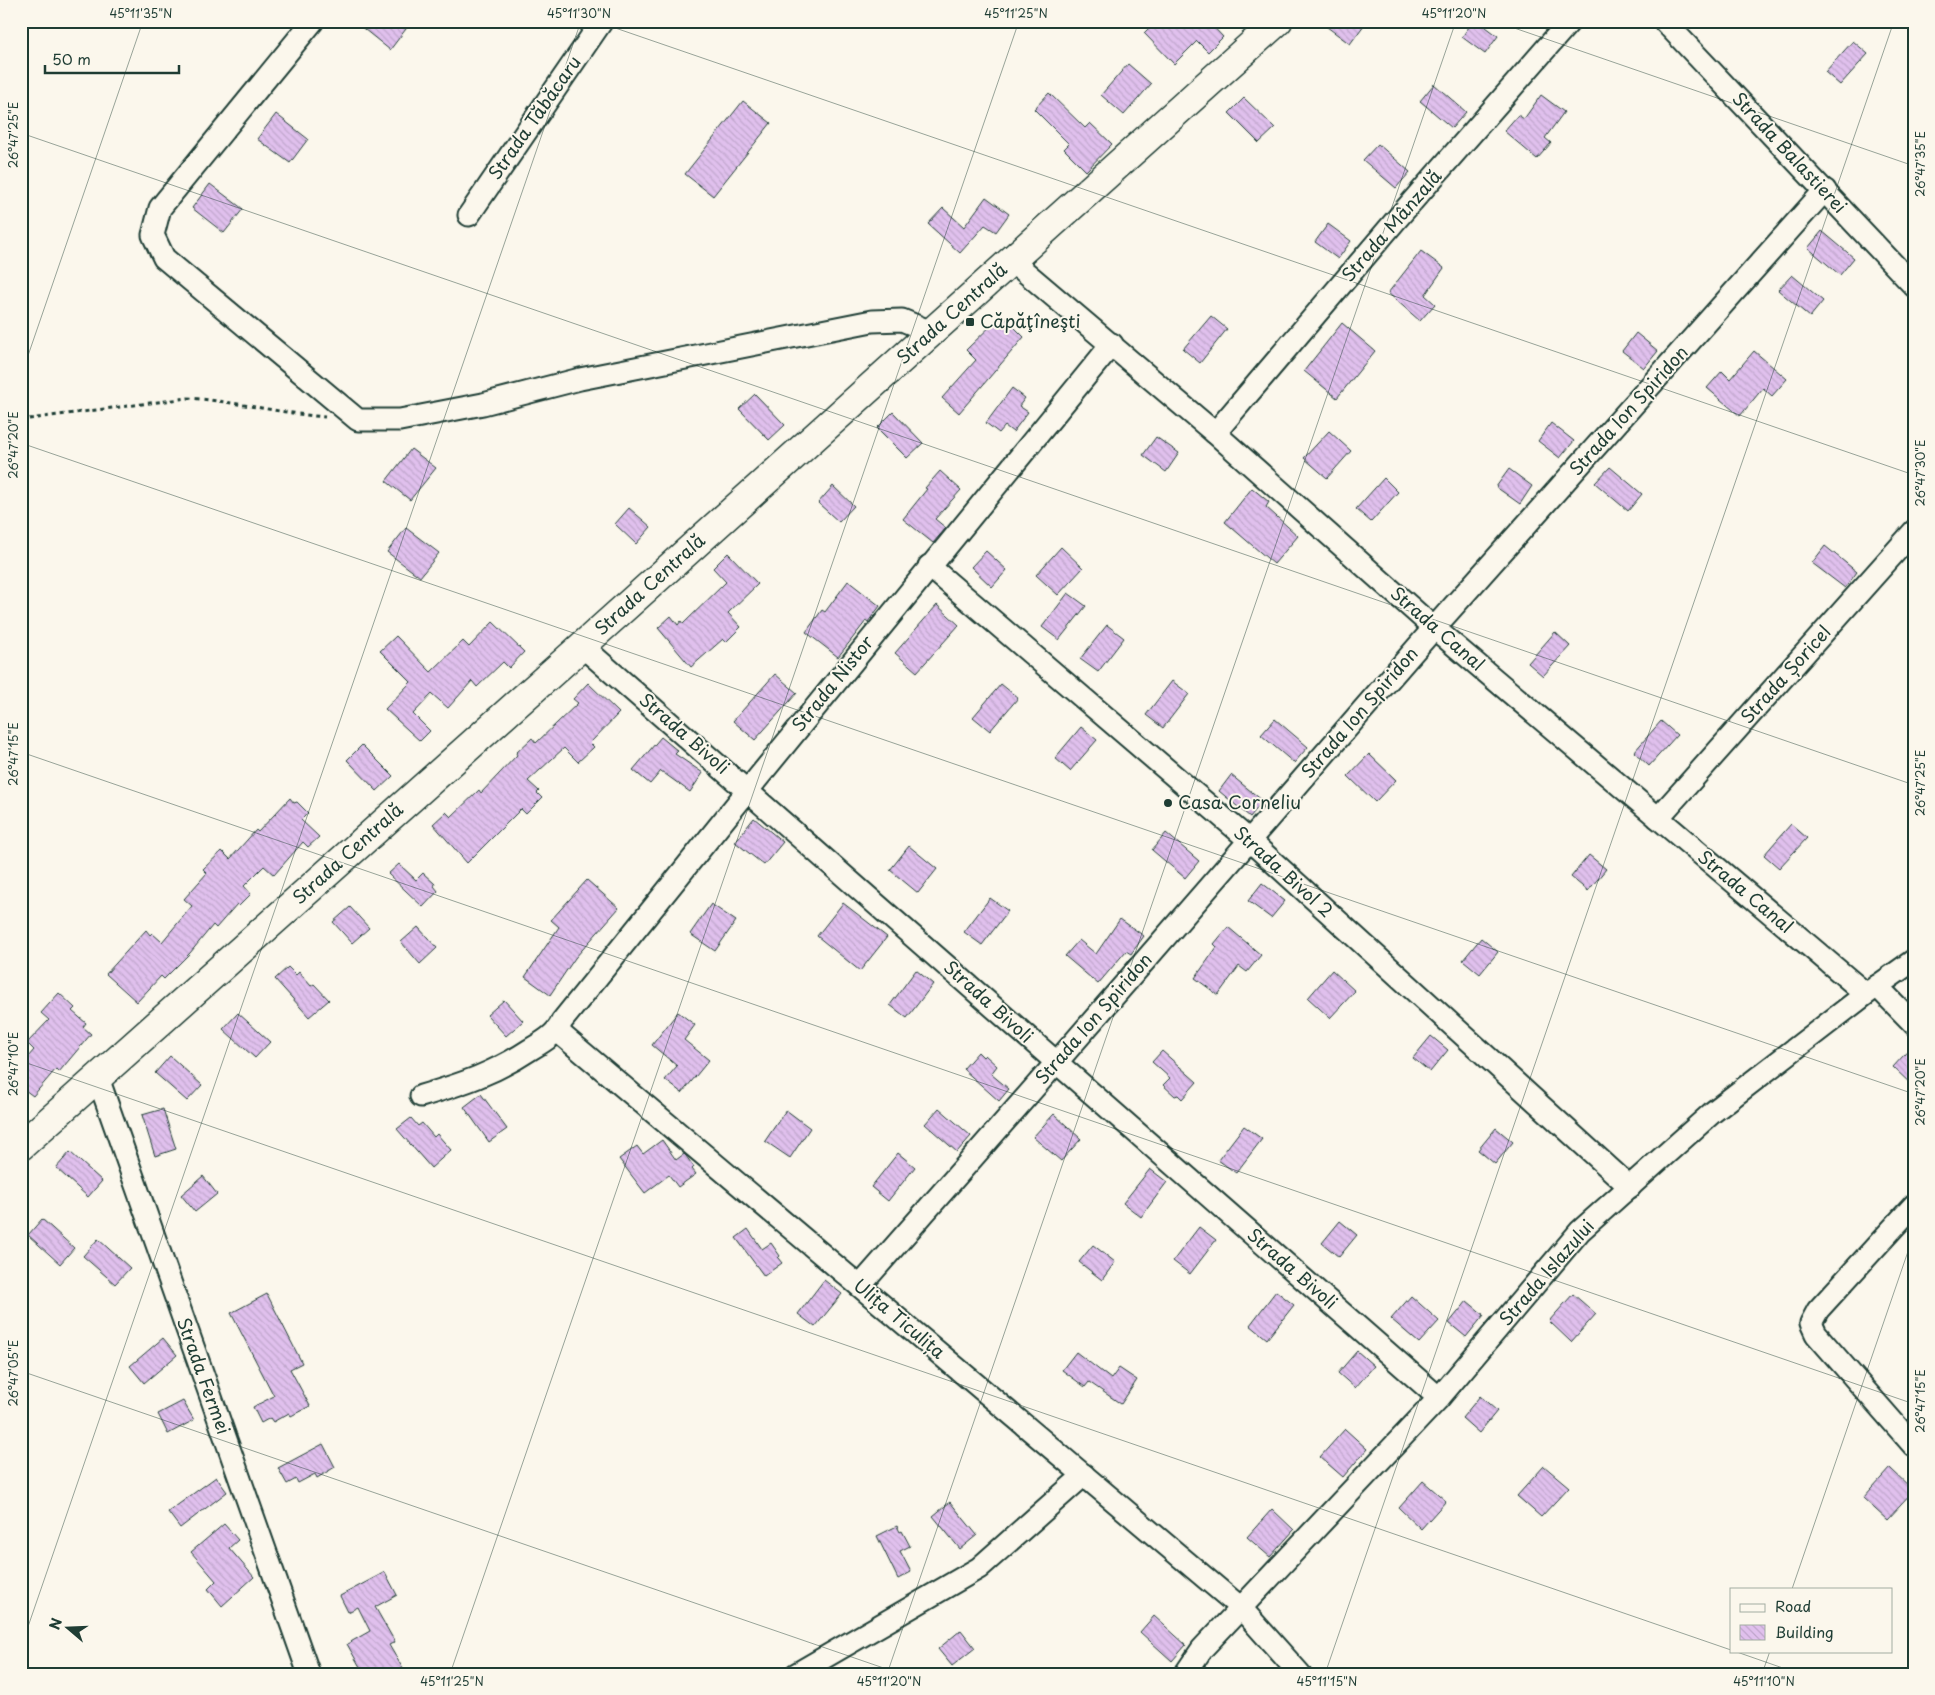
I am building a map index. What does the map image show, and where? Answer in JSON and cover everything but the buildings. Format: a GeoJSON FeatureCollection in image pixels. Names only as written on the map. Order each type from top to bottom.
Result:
{"type":"FeatureCollection","features":[{"type":"Feature","properties":{"kind":"main road","name":"Strada Centrală"},"geometry":{"type":"LineString","coordinates":[[21,1146],[582,646],[1278,21]]}},
{"type":"Feature","properties":{"kind":"street"},"geometry":{"type":"LineString","coordinates":[[313,21],[160,208],[153,235],[164,258],[358,420],[400,420],[483,404],[608,374],[872,321],[902,320],[931,332]]}},
{"type":"Feature","properties":{"kind":"street","name":"Strada Tăbăcaru"},"geometry":{"type":"LineString","coordinates":[[468,215],[602,21]]}},
{"type":"Feature","properties":{"kind":"street","name":"Strada Mânzală"},"geometry":{"type":"LineString","coordinates":[[1215,433],[1396,220],[1570,21]]}},
{"type":"Feature","properties":{"kind":"street","name":"Strada Balastierei"},"geometry":{"type":"LineString","coordinates":[[1664,21],[1914,286]]}},
{"type":"Feature","properties":{"kind":"street","name":"Strada Ion Spiridon"},"geometry":{"type":"LineString","coordinates":[[860,1286],[1434,628],[1825,190]]}},
{"type":"Feature","properties":{"kind":"street","name":"Strada Canal"},"geometry":{"type":"LineString","coordinates":[[1011,260],[1215,433],[1434,628],[1658,818],[1914,1024]]}},
{"type":"Feature","properties":{"kind":"street","name":"Strada Nistor"},"geometry":{"type":"LineString","coordinates":[[421,1096],[483,1076],[509,1064],[541,1043],[559,1028],[562,1021],[929,566],[1112,344]]}},
{"type":"Feature","properties":{"kind":"street","name":"Strada Șoricel"},"geometry":{"type":"LineString","coordinates":[[1658,818],[1914,531]]}},
{"type":"Feature","properties":{"kind":"street","name":"Strada Bivol 2"},"geometry":{"type":"LineString","coordinates":[[929,566],[1248,840],[1630,1187]]}},
{"type":"Feature","properties":{"kind":"street","name":"Strada Bivoli"},"geometry":{"type":"LineString","coordinates":[[582,646],[1439,1398]]}},
{"type":"Feature","properties":{"kind":"street","name":"Strada Islazului"},"geometry":{"type":"LineString","coordinates":[[1185,1674],[1202,1649],[1439,1398],[1580,1231],[1713,1112],[1871,990],[1914,960]]}},
{"type":"Feature","properties":{"kind":"street","name":"Ulița Ticulița"},"geometry":{"type":"LineString","coordinates":[[559,1028],[562,1035],[1241,1608],[1300,1674]]}},
{"type":"Feature","properties":{"kind":"street","name":"Strada Fermei"},"geometry":{"type":"LineString","coordinates":[[98,1078],[309,1674]]}},
{"type":"Feature","properties":{"kind":"street"},"geometry":{"type":"LineString","coordinates":[[1914,1205],[1818,1310],[1811,1323],[1816,1334],[1914,1446]]}},
{"type":"Feature","properties":{"kind":"street"},"geometry":{"type":"LineString","coordinates":[[796,1674],[979,1568],[1084,1475]]}},
{"type":"Feature","properties":{"kind":"path"},"geometry":{"type":"LineString","coordinates":[[21,420],[188,398],[212,400],[298,415],[358,420]]}},
{"type":"Feature","properties":{"kind":"place","name":"Căpăţîneşti"},"geometry":{"type":"Point","coordinates":[970,322]}},
{"type":"Feature","properties":{"kind":"place","name":"Casa Corneliu"},"geometry":{"type":"Point","coordinates":[1168,803]}}]}
